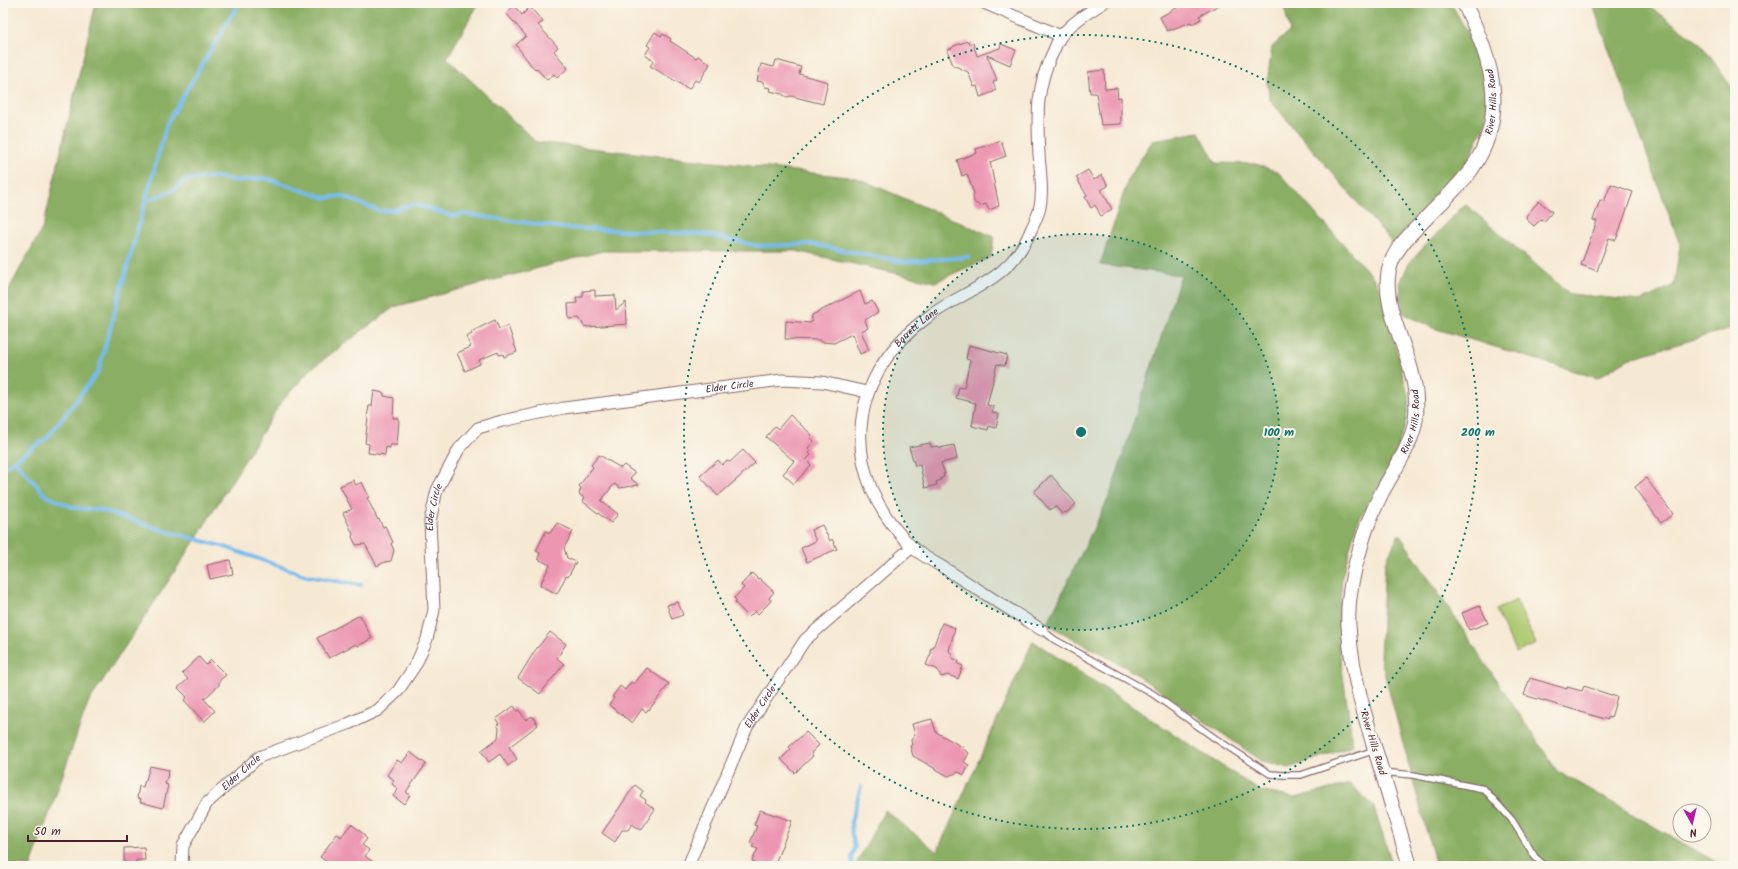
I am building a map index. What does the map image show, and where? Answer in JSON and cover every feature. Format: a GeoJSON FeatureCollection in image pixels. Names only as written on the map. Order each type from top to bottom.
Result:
{"type":"FeatureCollection","features":[{"type":"Feature","properties":{"kind":"street"},"geometry":{"type":"LineString","coordinates":[[984,3],[1061,36]]}},
{"type":"Feature","properties":{"kind":"street","name":"Barrett Lane"},"geometry":{"type":"LineString","coordinates":[[1042,630],[912,547],[879,507],[868,480],[860,444],[867,392],[887,356],[904,337],[925,319],[998,276],[1017,256],[1029,236],[1039,211],[1041,189],[1038,111],[1040,86],[1047,63],[1061,36],[1074,23],[1103,3]]}},
{"type":"Feature","properties":{"kind":"street","name":"River Hills Road"},"geometry":{"type":"LineString","coordinates":[[1410,866],[1358,692],[1348,630],[1349,602],[1353,575],[1369,521],[1404,452],[1416,417],[1416,394],[1412,371],[1392,310],[1389,291],[1389,271],[1395,254],[1406,238],[1456,188],[1471,169],[1488,136],[1493,119],[1495,97],[1492,75],[1486,54],[1464,3]]}},
{"type":"Feature","properties":{"kind":"street","name":"Elder Circle"},"geometry":{"type":"LineString","coordinates":[[182,866],[183,846],[207,803],[259,757],[348,724],[378,710],[398,691],[416,664],[427,639],[434,610],[430,521],[437,490],[459,449],[478,428],[502,421],[564,408],[782,380],[822,382],[867,392]]}},
{"type":"Feature","properties":{"kind":"street","name":"Elder Circle"},"geometry":{"type":"LineString","coordinates":[[688,866],[747,727],[805,640],[912,547]]}},
{"type":"Feature","properties":{"kind":"lane"},"geometry":{"type":"LineString","coordinates":[[1042,630],[1055,640],[1153,694],[1216,739],[1270,774],[1301,775],[1375,750]]}},
{"type":"Feature","properties":{"kind":"lane"},"geometry":{"type":"LineString","coordinates":[[1382,772],[1413,775],[1484,789],[1512,820],[1535,857],[1545,866]]}},
{"type":"Feature","properties":{"kind":"green space"},"geometry":{"type":"Polygon","coordinates":[[[96,3],[479,3],[447,58],[536,142],[857,178],[994,237],[991,257],[935,282],[796,251],[602,251],[394,307],[312,368],[281,402],[194,542],[88,703],[31,866],[3,866],[3,300],[43,227],[96,3]]]}},
{"type":"Feature","properties":{"kind":"green space"},"geometry":{"type":"Polygon","coordinates":[[[1283,3],[1451,3],[1471,39],[1487,85],[1487,120],[1468,160],[1393,244],[1270,100],[1267,82],[1272,47],[1290,31],[1283,3]]]}},
{"type":"Feature","properties":{"kind":"green space"},"geometry":{"type":"Polygon","coordinates":[[[1592,3],[1645,3],[1701,44],[1735,92],[1735,327],[1628,359],[1597,378],[1433,328],[1403,313],[1400,283],[1409,263],[1465,204],[1570,294],[1641,301],[1674,285],[1680,245],[1592,3]]]}},
{"type":"Feature","properties":{"kind":"green space"},"geometry":{"type":"Polygon","coordinates":[[[1199,132],[1216,163],[1256,164],[1278,172],[1372,276],[1383,293],[1387,320],[1399,359],[1409,400],[1405,426],[1390,467],[1357,523],[1342,577],[1338,640],[1353,746],[1289,768],[1262,761],[1127,668],[1047,624],[1110,495],[1181,275],[1100,265],[1129,177],[1153,140],[1199,132]]]}},
{"type":"Feature","properties":{"kind":"green space"},"geometry":{"type":"Polygon","coordinates":[[[1399,534],[1557,771],[1672,837],[1672,843],[1683,843],[1723,866],[1436,866],[1380,657],[1385,563],[1399,534]]]}},
{"type":"Feature","properties":{"kind":"green space"},"geometry":{"type":"Polygon","coordinates":[[[1516,600],[1536,644],[1516,653],[1496,610],[1516,600]]]}},
{"type":"Feature","properties":{"kind":"green space"},"geometry":{"type":"Polygon","coordinates":[[[1033,641],[1260,791],[1295,798],[1350,784],[1373,805],[1393,866],[855,866],[885,810],[937,852],[1033,641]]]}},
{"type":"Feature","properties":{"kind":"building"},"geometry":{"type":"Polygon","coordinates":[[[1186,3],[1223,3],[1199,16],[1201,19],[1192,24],[1191,22],[1167,31],[1160,17],[1186,3]]]}},
{"type":"Feature","properties":{"kind":"building"},"geometry":{"type":"Polygon","coordinates":[[[514,6],[522,15],[530,7],[543,22],[538,25],[558,47],[554,51],[568,68],[557,78],[554,74],[547,80],[536,68],[535,69],[531,65],[516,45],[526,36],[506,13],[514,6]]]}},
{"type":"Feature","properties":{"kind":"building"},"geometry":{"type":"Polygon","coordinates":[[[655,32],[661,36],[663,34],[671,39],[670,41],[696,58],[698,56],[710,64],[699,82],[695,80],[689,89],[650,66],[654,61],[645,55],[650,47],[647,45],[655,32]]]}},
{"type":"Feature","properties":{"kind":"building"},"geometry":{"type":"Polygon","coordinates":[[[968,41],[969,44],[973,43],[977,56],[1000,48],[1001,44],[1016,50],[1010,65],[987,55],[997,80],[993,82],[996,90],[980,97],[977,86],[974,87],[968,72],[953,65],[947,50],[968,41]]]}},
{"type":"Feature","properties":{"kind":"building"},"geometry":{"type":"Polygon","coordinates":[[[776,60],[801,67],[799,74],[828,82],[823,104],[791,96],[788,97],[770,91],[771,88],[765,87],[763,82],[757,81],[761,64],[774,67],[776,60]]]}},
{"type":"Feature","properties":{"kind":"building"},"geometry":{"type":"Polygon","coordinates":[[[1104,70],[1105,89],[1117,88],[1118,98],[1121,97],[1121,124],[1101,125],[1096,93],[1090,93],[1088,72],[1104,70]]]}},
{"type":"Feature","properties":{"kind":"building"},"geometry":{"type":"Polygon","coordinates":[[[1001,141],[1006,156],[990,162],[999,206],[989,210],[986,204],[980,206],[974,202],[974,193],[967,174],[962,176],[957,160],[977,153],[976,149],[1001,141]]]}},
{"type":"Feature","properties":{"kind":"building"},"geometry":{"type":"Polygon","coordinates":[[[1088,170],[1094,180],[1102,175],[1108,186],[1101,190],[1112,209],[1101,216],[1095,205],[1091,208],[1085,197],[1087,196],[1076,177],[1088,170]]]}},
{"type":"Feature","properties":{"kind":"building"},"geometry":{"type":"Polygon","coordinates":[[[1611,184],[1633,192],[1616,240],[1609,238],[1597,271],[1581,265],[1597,221],[1593,220],[1600,200],[1604,202],[1611,184]]]}},
{"type":"Feature","properties":{"kind":"building"},"geometry":{"type":"Polygon","coordinates":[[[1539,201],[1552,212],[1544,222],[1541,219],[1534,226],[1526,219],[1526,216],[1539,201]]]}},
{"type":"Feature","properties":{"kind":"building"},"geometry":{"type":"Polygon","coordinates":[[[595,290],[595,296],[615,295],[616,310],[626,302],[627,324],[588,327],[584,326],[579,318],[569,319],[568,304],[577,303],[576,297],[583,297],[583,291],[595,290]]]}},
{"type":"Feature","properties":{"kind":"building"},"geometry":{"type":"Polygon","coordinates":[[[860,291],[865,304],[872,301],[878,312],[865,320],[868,328],[861,331],[869,350],[860,354],[852,334],[834,343],[820,342],[821,340],[785,339],[786,321],[811,323],[812,315],[860,291]]]}},
{"type":"Feature","properties":{"kind":"building"},"geometry":{"type":"Polygon","coordinates":[[[495,320],[499,329],[508,326],[517,352],[504,357],[503,354],[499,355],[498,352],[479,360],[480,364],[465,371],[457,353],[471,347],[466,337],[472,334],[471,332],[495,320]]]}},
{"type":"Feature","properties":{"kind":"building"},"geometry":{"type":"Polygon","coordinates":[[[969,345],[1007,355],[1005,366],[997,364],[987,405],[994,407],[992,412],[999,414],[996,428],[989,426],[988,430],[972,426],[976,403],[956,398],[959,387],[964,388],[970,360],[966,359],[969,345]]]}},
{"type":"Feature","properties":{"kind":"building"},"geometry":{"type":"Polygon","coordinates":[[[374,391],[384,393],[384,396],[394,398],[393,418],[398,418],[399,420],[397,445],[390,445],[390,448],[386,447],[385,455],[368,453],[369,444],[365,443],[367,417],[369,406],[372,406],[374,391]]]}},
{"type":"Feature","properties":{"kind":"building"},"geometry":{"type":"Polygon","coordinates":[[[790,415],[812,435],[810,437],[814,441],[808,448],[811,451],[809,453],[811,455],[806,460],[811,465],[794,484],[783,474],[794,461],[766,437],[775,426],[778,429],[790,415]]]}},
{"type":"Feature","properties":{"kind":"building"},"geometry":{"type":"Polygon","coordinates":[[[930,443],[931,447],[938,446],[940,448],[954,445],[957,459],[941,463],[945,474],[943,474],[944,477],[936,482],[937,485],[925,488],[920,465],[915,466],[909,447],[930,443]]]}},
{"type":"Feature","properties":{"kind":"building"},"geometry":{"type":"Polygon","coordinates":[[[743,450],[755,463],[718,496],[700,476],[718,460],[722,465],[726,461],[730,462],[743,450]]]}},
{"type":"Feature","properties":{"kind":"building"},"geometry":{"type":"Polygon","coordinates":[[[599,455],[621,468],[624,465],[635,473],[630,478],[639,485],[620,488],[614,484],[601,501],[618,514],[611,523],[582,501],[584,498],[579,494],[581,488],[579,486],[593,467],[591,465],[599,455]]]}},
{"type":"Feature","properties":{"kind":"building"},"geometry":{"type":"Polygon","coordinates":[[[1051,475],[1076,504],[1066,513],[1064,512],[1062,514],[1055,506],[1050,510],[1034,492],[1051,475]]]}},
{"type":"Feature","properties":{"kind":"building"},"geometry":{"type":"Polygon","coordinates":[[[1646,478],[1673,514],[1661,523],[1635,487],[1646,478]]]}},
{"type":"Feature","properties":{"kind":"building"},"geometry":{"type":"Polygon","coordinates":[[[353,480],[356,485],[362,482],[369,497],[367,498],[378,520],[379,519],[383,527],[385,526],[393,542],[391,544],[394,550],[391,561],[377,566],[365,544],[356,545],[352,537],[353,534],[343,513],[352,509],[340,486],[353,480]]]}},
{"type":"Feature","properties":{"kind":"building"},"geometry":{"type":"Polygon","coordinates":[[[557,523],[573,531],[564,548],[567,558],[576,562],[568,577],[566,576],[557,594],[540,585],[550,565],[538,559],[540,553],[536,551],[546,531],[550,533],[557,523]]]}},
{"type":"Feature","properties":{"kind":"building"},"geometry":{"type":"Polygon","coordinates":[[[822,525],[830,541],[832,539],[837,549],[807,562],[801,548],[816,541],[811,530],[822,525]]]}},
{"type":"Feature","properties":{"kind":"building"},"geometry":{"type":"Polygon","coordinates":[[[230,560],[233,574],[210,579],[207,565],[230,560]]]}},
{"type":"Feature","properties":{"kind":"building"},"geometry":{"type":"Polygon","coordinates":[[[752,573],[774,592],[769,598],[771,601],[758,614],[755,611],[749,617],[735,603],[737,601],[734,598],[744,588],[741,585],[752,573]]]}},
{"type":"Feature","properties":{"kind":"building"},"geometry":{"type":"Polygon","coordinates":[[[678,602],[683,615],[672,619],[667,605],[678,602]]]}},
{"type":"Feature","properties":{"kind":"building"},"geometry":{"type":"Polygon","coordinates":[[[1480,606],[1488,623],[1469,630],[1462,613],[1480,606]]]}},
{"type":"Feature","properties":{"kind":"building"},"geometry":{"type":"Polygon","coordinates":[[[360,615],[372,638],[358,646],[356,644],[329,658],[317,638],[360,615]]]}},
{"type":"Feature","properties":{"kind":"building"},"geometry":{"type":"Polygon","coordinates":[[[942,623],[955,628],[949,651],[952,654],[952,658],[959,661],[958,664],[963,666],[958,679],[948,675],[941,677],[937,669],[926,665],[931,653],[930,649],[933,648],[942,623]]]}},
{"type":"Feature","properties":{"kind":"building"},"geometry":{"type":"Polygon","coordinates":[[[550,632],[566,644],[557,658],[564,664],[540,694],[518,678],[534,652],[550,632]]]}},
{"type":"Feature","properties":{"kind":"building"},"geometry":{"type":"Polygon","coordinates":[[[199,657],[206,665],[211,660],[226,675],[219,681],[219,685],[204,699],[215,711],[204,722],[184,700],[187,697],[178,688],[188,679],[182,673],[199,657]]]}},
{"type":"Feature","properties":{"kind":"building"},"geometry":{"type":"Polygon","coordinates":[[[647,668],[669,684],[649,710],[648,709],[646,712],[642,709],[632,723],[609,705],[614,698],[612,697],[620,686],[625,690],[631,682],[634,684],[647,668]]]}},
{"type":"Feature","properties":{"kind":"building"},"geometry":{"type":"Polygon","coordinates":[[[1530,678],[1567,689],[1567,687],[1582,691],[1584,686],[1617,697],[1611,718],[1608,717],[1608,720],[1524,695],[1530,678]]]}},
{"type":"Feature","properties":{"kind":"building"},"geometry":{"type":"Polygon","coordinates":[[[514,706],[526,720],[532,716],[538,725],[509,747],[517,759],[508,766],[500,754],[489,762],[481,751],[498,738],[499,728],[497,725],[499,724],[496,719],[514,706]]]}},
{"type":"Feature","properties":{"kind":"building"},"geometry":{"type":"Polygon","coordinates":[[[932,719],[936,732],[964,748],[963,749],[969,753],[964,762],[969,765],[964,775],[959,772],[948,776],[913,756],[910,746],[912,745],[911,740],[915,735],[912,724],[932,719]]]}},
{"type":"Feature","properties":{"kind":"building"},"geometry":{"type":"Polygon","coordinates":[[[806,732],[819,745],[811,753],[813,756],[795,773],[781,759],[791,749],[789,747],[806,732]]]}},
{"type":"Feature","properties":{"kind":"building"},"geometry":{"type":"Polygon","coordinates":[[[410,752],[426,764],[406,792],[410,795],[404,804],[393,796],[398,789],[392,784],[394,780],[387,775],[397,760],[402,763],[410,752]]]}},
{"type":"Feature","properties":{"kind":"building"},"geometry":{"type":"Polygon","coordinates":[[[150,766],[169,770],[165,784],[168,785],[163,808],[140,802],[141,799],[137,798],[139,786],[143,787],[150,766]]]}},
{"type":"Feature","properties":{"kind":"building"},"geometry":{"type":"Polygon","coordinates":[[[635,785],[643,791],[640,796],[646,800],[645,802],[655,809],[641,830],[632,824],[628,830],[622,830],[615,842],[602,833],[635,785]]]}},
{"type":"Feature","properties":{"kind":"building"},"geometry":{"type":"Polygon","coordinates":[[[760,810],[792,821],[774,866],[753,866],[755,862],[752,861],[758,849],[752,847],[754,844],[750,843],[757,826],[754,825],[760,810]]]}},
{"type":"Feature","properties":{"kind":"building"},"geometry":{"type":"Polygon","coordinates":[[[351,824],[365,835],[364,836],[367,839],[362,845],[369,850],[365,856],[378,866],[324,866],[327,862],[320,857],[337,834],[341,837],[351,824]]]}},
{"type":"Feature","properties":{"kind":"building"},"geometry":{"type":"Polygon","coordinates":[[[144,847],[145,860],[136,860],[136,866],[124,866],[124,848],[144,847]]]}},
{"type":"Feature","properties":{"kind":"waterway"},"geometry":{"type":"LineString","coordinates":[[3,468],[47,438],[98,372],[167,123],[239,3]]}},
{"type":"Feature","properties":{"kind":"waterway"},"geometry":{"type":"LineString","coordinates":[[145,201],[174,190],[185,180],[216,177],[238,181],[265,178],[326,198],[341,196],[380,211],[394,210],[414,204],[453,216],[464,214],[564,228],[704,234],[759,246],[811,244],[904,262],[968,257]]}},
{"type":"Feature","properties":{"kind":"waterway"},"geometry":{"type":"LineString","coordinates":[[15,461],[46,496],[75,508],[101,510],[159,529],[225,547],[307,576],[361,585]]}},
{"type":"Feature","properties":{"kind":"waterway"},"geometry":{"type":"LineString","coordinates":[[853,866],[852,857],[855,847],[851,822],[861,787]]}}]}
